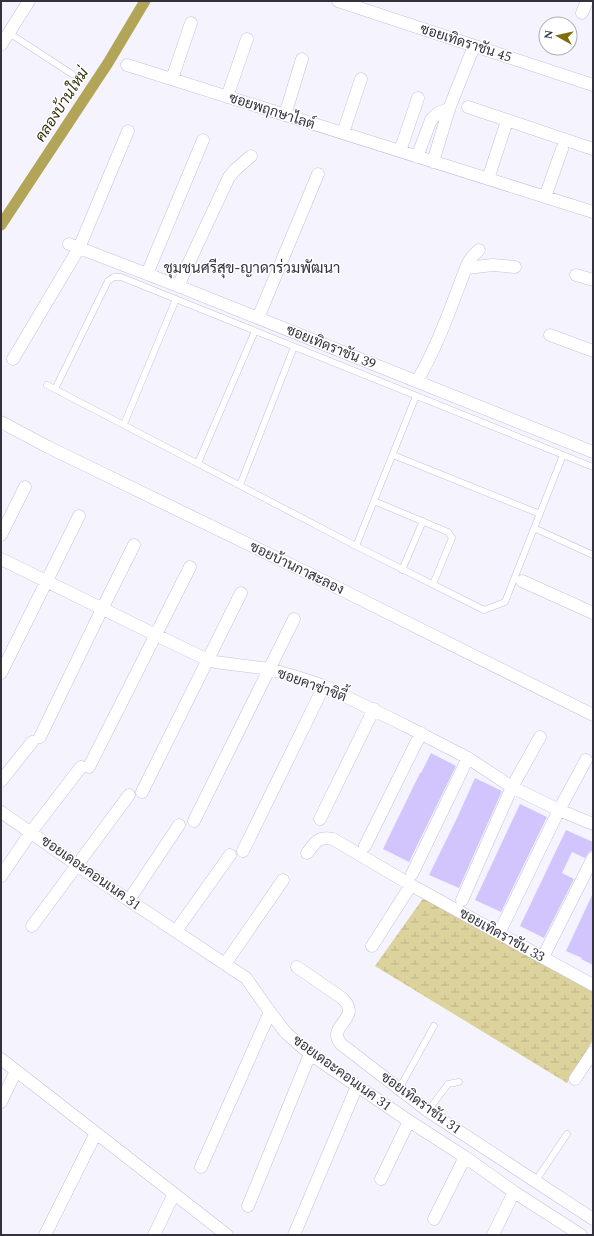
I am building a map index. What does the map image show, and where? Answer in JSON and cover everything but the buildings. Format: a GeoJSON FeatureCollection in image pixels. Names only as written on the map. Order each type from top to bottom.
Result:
{"type":"FeatureCollection","features":[{"type":"Feature","properties":{"kind":"street"},"geometry":{"type":"LineString","coordinates":[[1,45],[29,1]]}},
{"type":"Feature","properties":{"kind":"street","name":"ซอยเทิดราชัน 45"},"geometry":{"type":"LineString","coordinates":[[338,1],[593,85]]}},
{"type":"Feature","properties":{"kind":"street"},"geometry":{"type":"LineString","coordinates":[[582,13],[587,1]]}},
{"type":"Feature","properties":{"kind":"street"},"geometry":{"type":"LineString","coordinates":[[172,79],[190,23]]}},
{"type":"Feature","properties":{"kind":"street"},"geometry":{"type":"LineString","coordinates":[[227,97],[247,39]]}},
{"type":"Feature","properties":{"kind":"street"},"geometry":{"type":"LineString","coordinates":[[433,162],[449,109],[474,46]]}},
{"type":"Feature","properties":{"kind":"street"},"geometry":{"type":"LineString","coordinates":[[285,115],[302,59]]}},
{"type":"Feature","properties":{"kind":"street","name":"ซอยพฤกษาไลต์"},"geometry":{"type":"LineString","coordinates":[[127,65],[593,212]]}},
{"type":"Feature","properties":{"kind":"street"},"geometry":{"type":"LineString","coordinates":[[343,133],[361,78]]}},
{"type":"Feature","properties":{"kind":"street"},"geometry":{"type":"LineString","coordinates":[[400,151],[418,98]]}},
{"type":"Feature","properties":{"kind":"street"},"geometry":{"type":"LineString","coordinates":[[468,107],[592,146]]}},
{"type":"Feature","properties":{"kind":"street"},"geometry":{"type":"LineString","coordinates":[[417,157],[431,120],[438,113],[449,109]]}},
{"type":"Feature","properties":{"kind":"street"},"geometry":{"type":"LineString","coordinates":[[488,179],[505,128]]}},
{"type":"Feature","properties":{"kind":"street"},"geometry":{"type":"LineString","coordinates":[[13,358],[74,246],[128,131]]}},
{"type":"Feature","properties":{"kind":"street"},"geometry":{"type":"LineString","coordinates":[[148,274],[203,140]]}},
{"type":"Feature","properties":{"kind":"street"},"geometry":{"type":"LineString","coordinates":[[545,197],[562,149]]}},
{"type":"Feature","properties":{"kind":"street"},"geometry":{"type":"LineString","coordinates":[[178,286],[228,177],[251,156]]}},
{"type":"Feature","properties":{"kind":"street"},"geometry":{"type":"LineString","coordinates":[[258,318],[318,174]]}},
{"type":"Feature","properties":{"kind":"street","name":"ซอยเทิดราชัน 39"},"geometry":{"type":"LineString","coordinates":[[74,246],[148,274],[593,452]]}},
{"type":"Feature","properties":{"kind":"street"},"geometry":{"type":"LineString","coordinates":[[417,381],[429,361],[439,339],[472,257],[479,250]]}},
{"type":"Feature","properties":{"kind":"street"},"geometry":{"type":"LineString","coordinates":[[467,268],[493,265],[515,267]]}},
{"type":"Feature","properties":{"kind":"street"},"geometry":{"type":"LineString","coordinates":[[576,274],[593,280]]}},
{"type":"Feature","properties":{"kind":"street"},"geometry":{"type":"LineString","coordinates":[[550,335],[593,350]]}},
{"type":"Feature","properties":{"kind":"street","name":"ซอยบ้านกาสะลอง"},"geometry":{"type":"LineString","coordinates":[[1,422],[83,464],[316,577],[593,715]]}},
{"type":"Feature","properties":{"kind":"street"},"geometry":{"type":"LineString","coordinates":[[1,535],[25,487]]}},
{"type":"Feature","properties":{"kind":"street"},"geometry":{"type":"LineString","coordinates":[[1,673],[79,516]]}},
{"type":"Feature","properties":{"kind":"street"},"geometry":{"type":"LineString","coordinates":[[1,781],[36,739],[134,545]]}},
{"type":"Feature","properties":{"kind":"street","name":"ซอยคาซ่าซิตี้"},"geometry":{"type":"LineString","coordinates":[[1,559],[208,660],[269,669],[324,686],[374,709],[468,758],[512,787],[559,810],[593,824]]}},
{"type":"Feature","properties":{"kind":"street"},"geometry":{"type":"LineString","coordinates":[[1,876],[31,832],[85,767],[156,635],[190,567]]}},
{"type":"Feature","properties":{"kind":"street"},"geometry":{"type":"LineString","coordinates":[[522,581],[593,613]]}},
{"type":"Feature","properties":{"kind":"street"},"geometry":{"type":"LineString","coordinates":[[142,792],[241,593]]}},
{"type":"Feature","properties":{"kind":"street"},"geometry":{"type":"LineString","coordinates":[[194,821],[294,619]]}},
{"type":"Feature","properties":{"kind":"street"},"geometry":{"type":"LineString","coordinates":[[243,851],[324,686]]}},
{"type":"Feature","properties":{"kind":"street"},"geometry":{"type":"LineString","coordinates":[[320,819],[374,709]]}},
{"type":"Feature","properties":{"kind":"street"},"geometry":{"type":"LineString","coordinates":[[365,846],[421,733]]}},
{"type":"Feature","properties":{"kind":"street"},"geometry":{"type":"LineString","coordinates":[[462,900],[512,787],[540,738]]}},
{"type":"Feature","properties":{"kind":"street"},"geometry":{"type":"LineString","coordinates":[[372,946],[411,879],[468,758]]}},
{"type":"Feature","properties":{"kind":"street"},"geometry":{"type":"LineString","coordinates":[[502,927],[559,810],[586,760]]}},
{"type":"Feature","properties":{"kind":"street"},"geometry":{"type":"LineString","coordinates":[[32,926],[129,795]]}},
{"type":"Feature","properties":{"kind":"street","name":"ซอยเดอะคอนเนค 31"},"geometry":{"type":"LineString","coordinates":[[1,812],[246,978],[286,1033],[310,1054],[465,1157],[565,1230],[581,1235]]}},
{"type":"Feature","properties":{"kind":"street"},"geometry":{"type":"LineString","coordinates":[[129,900],[179,825]]}},
{"type":"Feature","properties":{"kind":"street","name":"ซอยเทิดราชัน 33"},"geometry":{"type":"LineString","coordinates":[[307,853],[316,841],[326,838],[333,839],[411,879],[593,985]]}},
{"type":"Feature","properties":{"kind":"street"},"geometry":{"type":"LineString","coordinates":[[176,932],[230,855]]}},
{"type":"Feature","properties":{"kind":"street"},"geometry":{"type":"LineString","coordinates":[[546,951],[593,858]]}},
{"type":"Feature","properties":{"kind":"street"},"geometry":{"type":"LineString","coordinates":[[225,964],[283,880]]}},
{"type":"Feature","properties":{"kind":"street","name":"ซอยเทิดราชัน 31"},"geometry":{"type":"LineString","coordinates":[[297,967],[342,998],[348,1004],[348,1015],[340,1026],[336,1035],[341,1044],[428,1111],[593,1220]]}},
{"type":"Feature","properties":{"kind":"street"},"geometry":{"type":"LineString","coordinates":[[201,1167],[270,1012]]}},
{"type":"Feature","properties":{"kind":"street"},"geometry":{"type":"LineString","coordinates":[[248,1206],[310,1054]]}},
{"type":"Feature","properties":{"kind":"street"},"geometry":{"type":"LineString","coordinates":[[575,1079],[592,1057]]}},
{"type":"Feature","properties":{"kind":"street"},"geometry":{"type":"LineString","coordinates":[[1,1059],[227,1235]]}},
{"type":"Feature","properties":{"kind":"street"},"geometry":{"type":"LineString","coordinates":[[1,1102],[16,1071]]}},
{"type":"Feature","properties":{"kind":"street"},"geometry":{"type":"LineString","coordinates":[[294,1235],[357,1086]]}},
{"type":"Feature","properties":{"kind":"street"},"geometry":{"type":"LineString","coordinates":[[382,1179],[409,1121]]}},
{"type":"Feature","properties":{"kind":"street"},"geometry":{"type":"LineString","coordinates":[[45,1235],[96,1133]]}},
{"type":"Feature","properties":{"kind":"street"},"geometry":{"type":"LineString","coordinates":[[434,1219],[465,1157]]}},
{"type":"Feature","properties":{"kind":"street"},"geometry":{"type":"LineString","coordinates":[[493,1235],[514,1192]]}},
{"type":"Feature","properties":{"kind":"street"},"geometry":{"type":"LineString","coordinates":[[154,1235],[174,1194]]}},
{"type":"Feature","properties":{"kind":"lane"},"geometry":{"type":"LineString","coordinates":[[9,33],[72,74]]}},
{"type":"Feature","properties":{"kind":"lane"},"geometry":{"type":"LineString","coordinates":[[54,389],[108,281],[114,277],[121,277],[593,467]]}},
{"type":"Feature","properties":{"kind":"lane"},"geometry":{"type":"LineString","coordinates":[[124,424],[176,299]]}},
{"type":"Feature","properties":{"kind":"lane"},"geometry":{"type":"LineString","coordinates":[[198,463],[255,331]]}},
{"type":"Feature","properties":{"kind":"lane"},"geometry":{"type":"LineString","coordinates":[[240,485],[294,347]]}},
{"type":"Feature","properties":{"kind":"lane"},"geometry":{"type":"LineString","coordinates":[[47,385],[402,570],[484,610],[505,602],[563,455]]}},
{"type":"Feature","properties":{"kind":"lane"},"geometry":{"type":"LineString","coordinates":[[356,546],[416,396]]}},
{"type":"Feature","properties":{"kind":"lane"},"geometry":{"type":"LineString","coordinates":[[392,455],[540,514]]}},
{"type":"Feature","properties":{"kind":"lane"},"geometry":{"type":"LineString","coordinates":[[374,501],[448,532],[452,538],[433,584]]}},
{"type":"Feature","properties":{"kind":"lane"},"geometry":{"type":"LineString","coordinates":[[402,570],[422,521]]}},
{"type":"Feature","properties":{"kind":"lane"},"geometry":{"type":"LineString","coordinates":[[534,528],[593,555]]}},
{"type":"Feature","properties":{"kind":"lane"},"geometry":{"type":"LineString","coordinates":[[399,1089],[434,1026]]}},
{"type":"Feature","properties":{"kind":"lane"},"geometry":{"type":"LineString","coordinates":[[428,1111],[448,1084],[459,1082]]}},
{"type":"Feature","properties":{"kind":"lane"},"geometry":{"type":"LineString","coordinates":[[535,1182],[567,1134]]}},
{"type":"Feature","properties":{"kind":"green space"},"geometry":{"type":"Polygon","coordinates":[[[424,897],[593,990],[593,1040],[567,1083],[375,966],[424,897]]]}},
{"type":"Feature","properties":{"kind":"waterway","name":"คลองบ้านใหม่"},"geometry":{"type":"LineString","coordinates":[[1,225],[108,63],[145,1]]}},
{"type":"Feature","properties":{"kind":"district","name":"ชุมชนศรีสุข-ญาดาร่วมพัฒนา"},"geometry":{"type":"Point","coordinates":[252,268]}}]}
